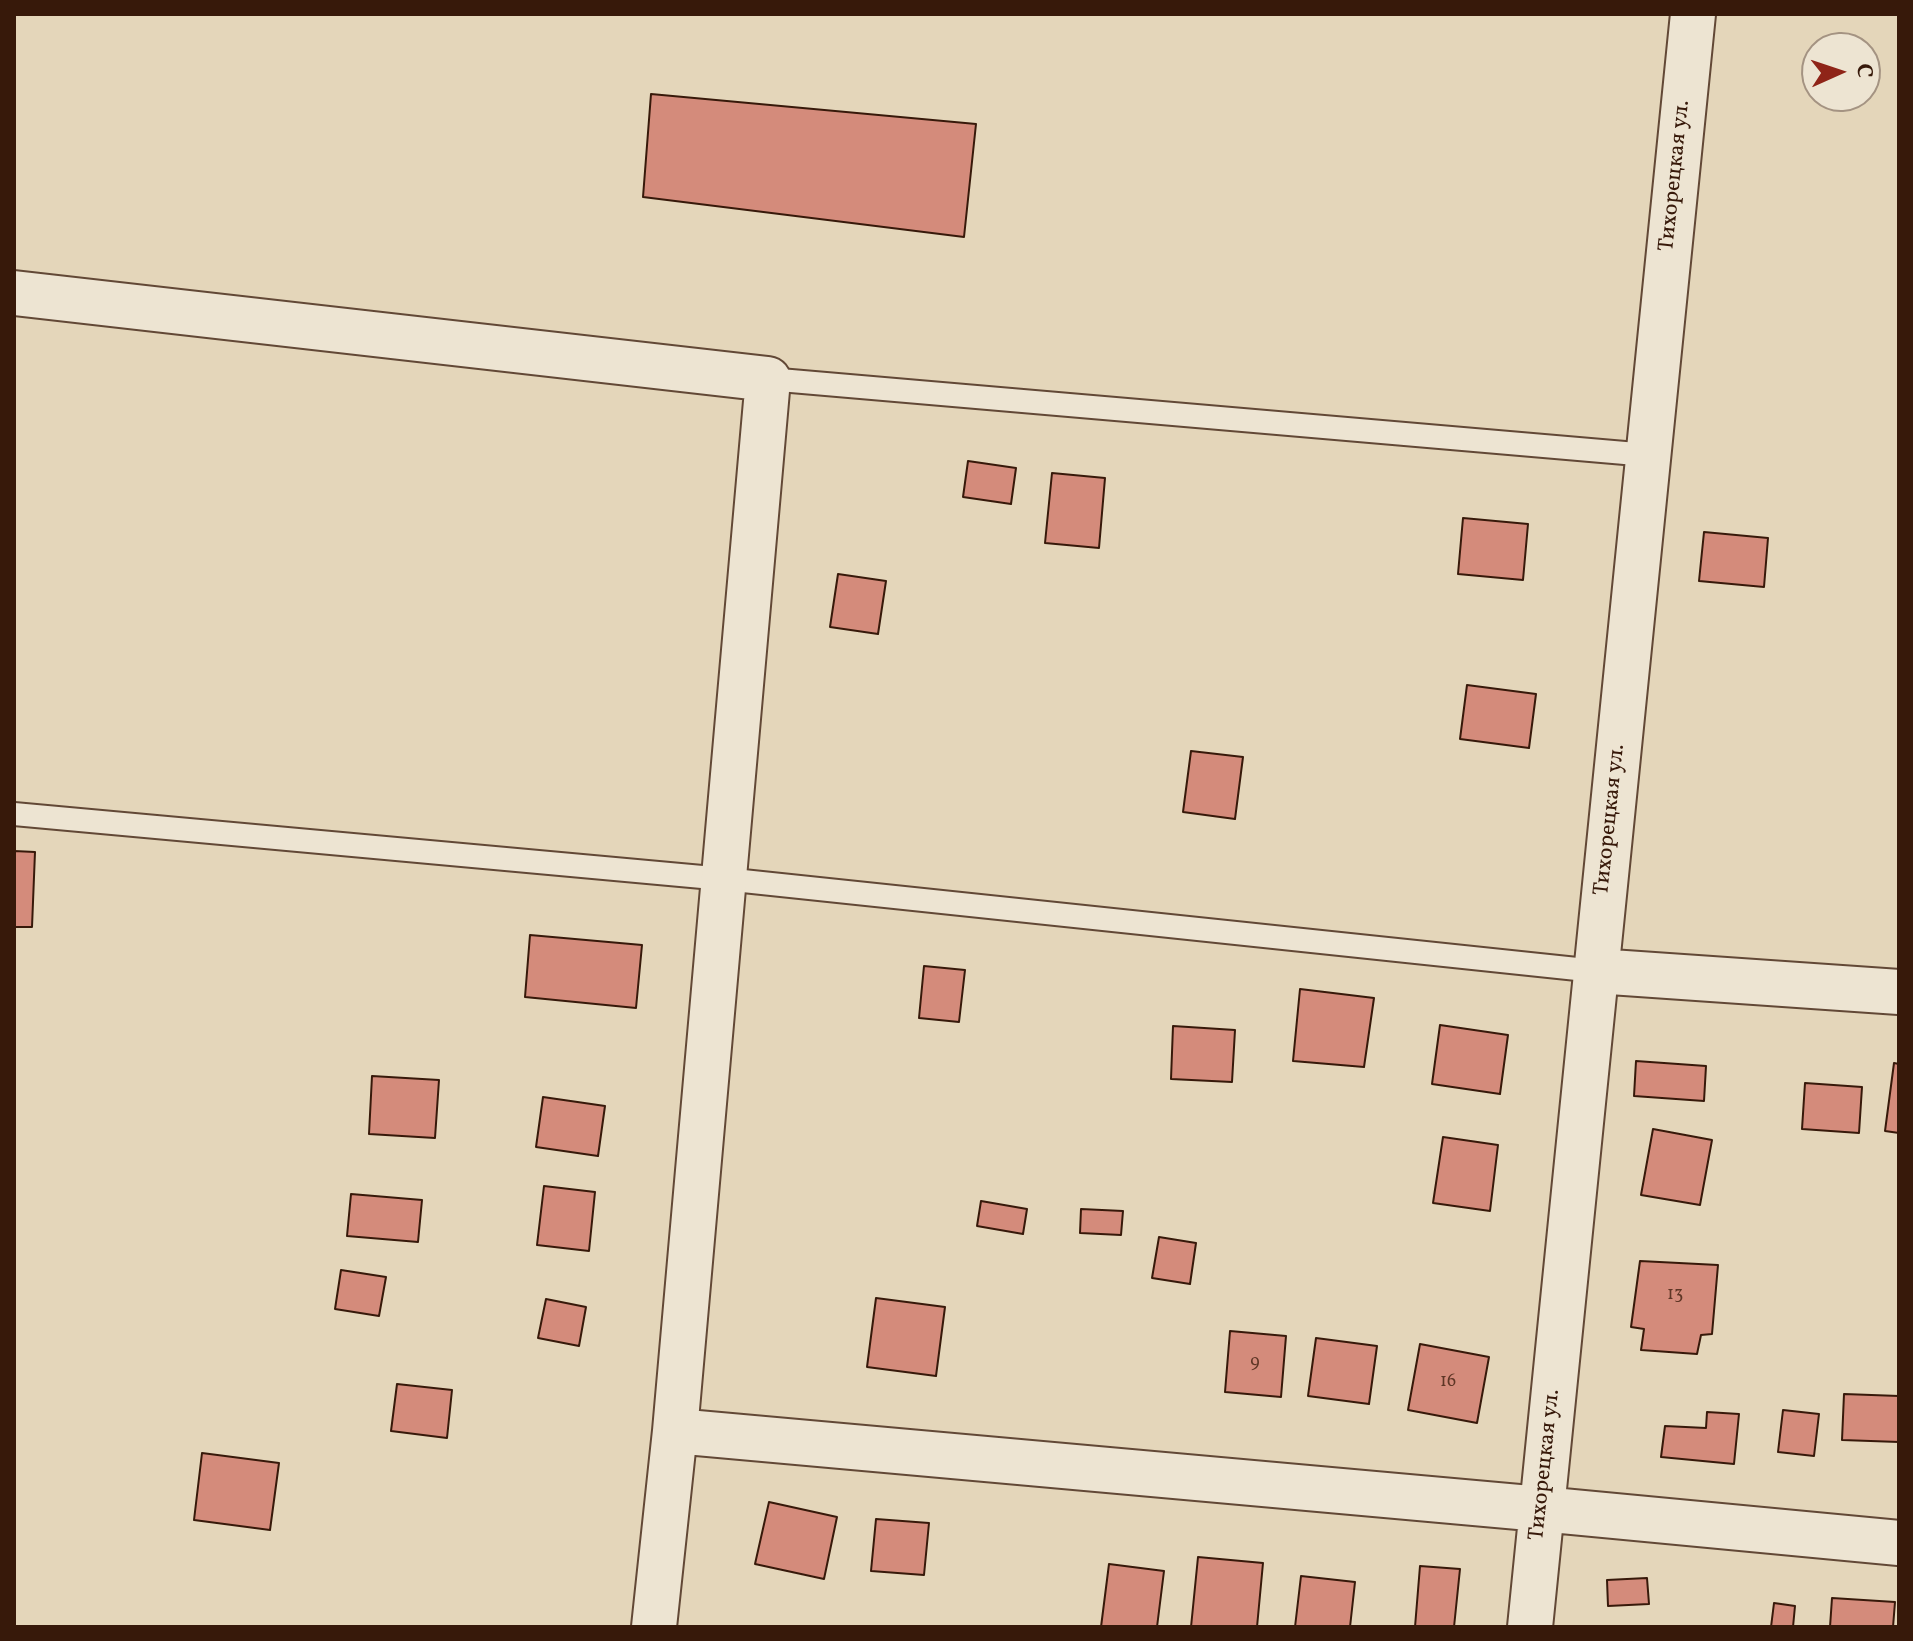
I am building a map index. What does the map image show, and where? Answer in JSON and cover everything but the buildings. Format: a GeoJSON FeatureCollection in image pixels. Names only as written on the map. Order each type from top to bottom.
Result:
{"type":"FeatureCollection","features":[{"type":"Feature","properties":{"kind":"street","name":"Тихорецкая ул."},"geometry":{"type":"LineString","coordinates":[[1530,1627],[1693,14]]}},
{"type":"Feature","properties":{"kind":"street"},"geometry":{"type":"LineString","coordinates":[[14,293],[768,379],[675,1431],[654,1627]]}},
{"type":"Feature","properties":{"kind":"street"},"geometry":{"type":"LineString","coordinates":[[1596,971],[1899,992]]}},
{"type":"Feature","properties":{"kind":"street"},"geometry":{"type":"LineString","coordinates":[[675,1431],[1899,1543]]}},
{"type":"Feature","properties":{"kind":"lane"},"geometry":{"type":"LineString","coordinates":[[768,379],[1648,455]]}},
{"type":"Feature","properties":{"kind":"lane"},"geometry":{"type":"LineString","coordinates":[[14,814],[724,879],[1596,971]]}}]}
